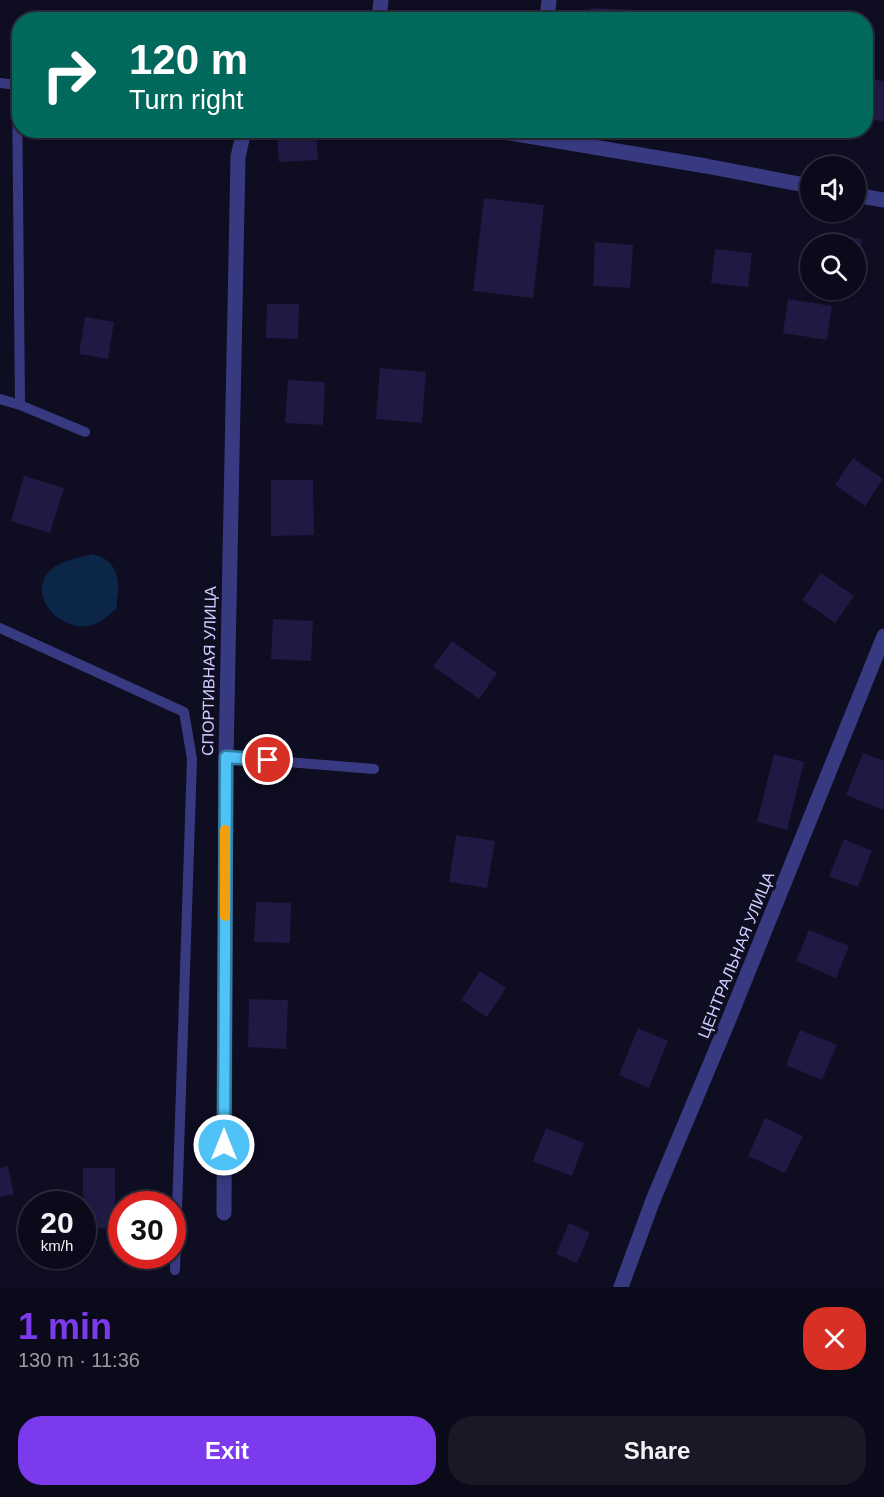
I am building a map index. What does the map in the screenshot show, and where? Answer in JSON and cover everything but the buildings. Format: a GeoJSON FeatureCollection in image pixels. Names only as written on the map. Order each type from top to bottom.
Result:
{"type":"FeatureCollection","features":[{"type":"Feature","properties":{"kind":"street","name":"СПОРТИВНАЯ УЛИЦА"},"geometry":{"type":"LineString","coordinates":[[224,1213],[226,757],[238,157],[242,138]]}},
{"type":"Feature","properties":{"kind":"street"},"geometry":{"type":"LineString","coordinates":[[557,138],[800,184]]}},
{"type":"Feature","properties":{"kind":"street"},"geometry":{"type":"LineString","coordinates":[[866,197],[884,200]]}},
{"type":"Feature","properties":{"kind":"street","name":"ЦЕНТРАЛЬНАЯ УЛИЦА"},"geometry":{"type":"LineString","coordinates":[[621,1287],[653,1200],[884,636]]}},
{"type":"Feature","properties":{"kind":"lane"},"geometry":{"type":"LineString","coordinates":[[17,138],[20,405]]}},
{"type":"Feature","properties":{"kind":"lane"},"geometry":{"type":"LineString","coordinates":[[0,399],[85,432]]}},
{"type":"Feature","properties":{"kind":"lane"},"geometry":{"type":"LineString","coordinates":[[0,628],[184,711],[192,759],[175,1270]]}},
{"type":"Feature","properties":{"kind":"lane"},"geometry":{"type":"LineString","coordinates":[[226,757],[374,769]]}},
{"type":"Feature","properties":{"kind":"water"},"geometry":{"type":"Polygon","coordinates":[[[92,554],[106,560],[115,571],[118,585],[116,609],[98,623],[75,626],[56,617],[50,611],[43,597],[43,582],[47,574],[57,565],[92,554]]]}},
{"type":"Feature","properties":{"kind":"slow traffic"},"geometry":{"type":"LineString","coordinates":[[225,830],[225,916]]}},
{"type":"Feature","properties":{"kind":"route"},"geometry":{"type":"LineString","coordinates":[[224,1145],[226,757],[268,760]]}}]}
